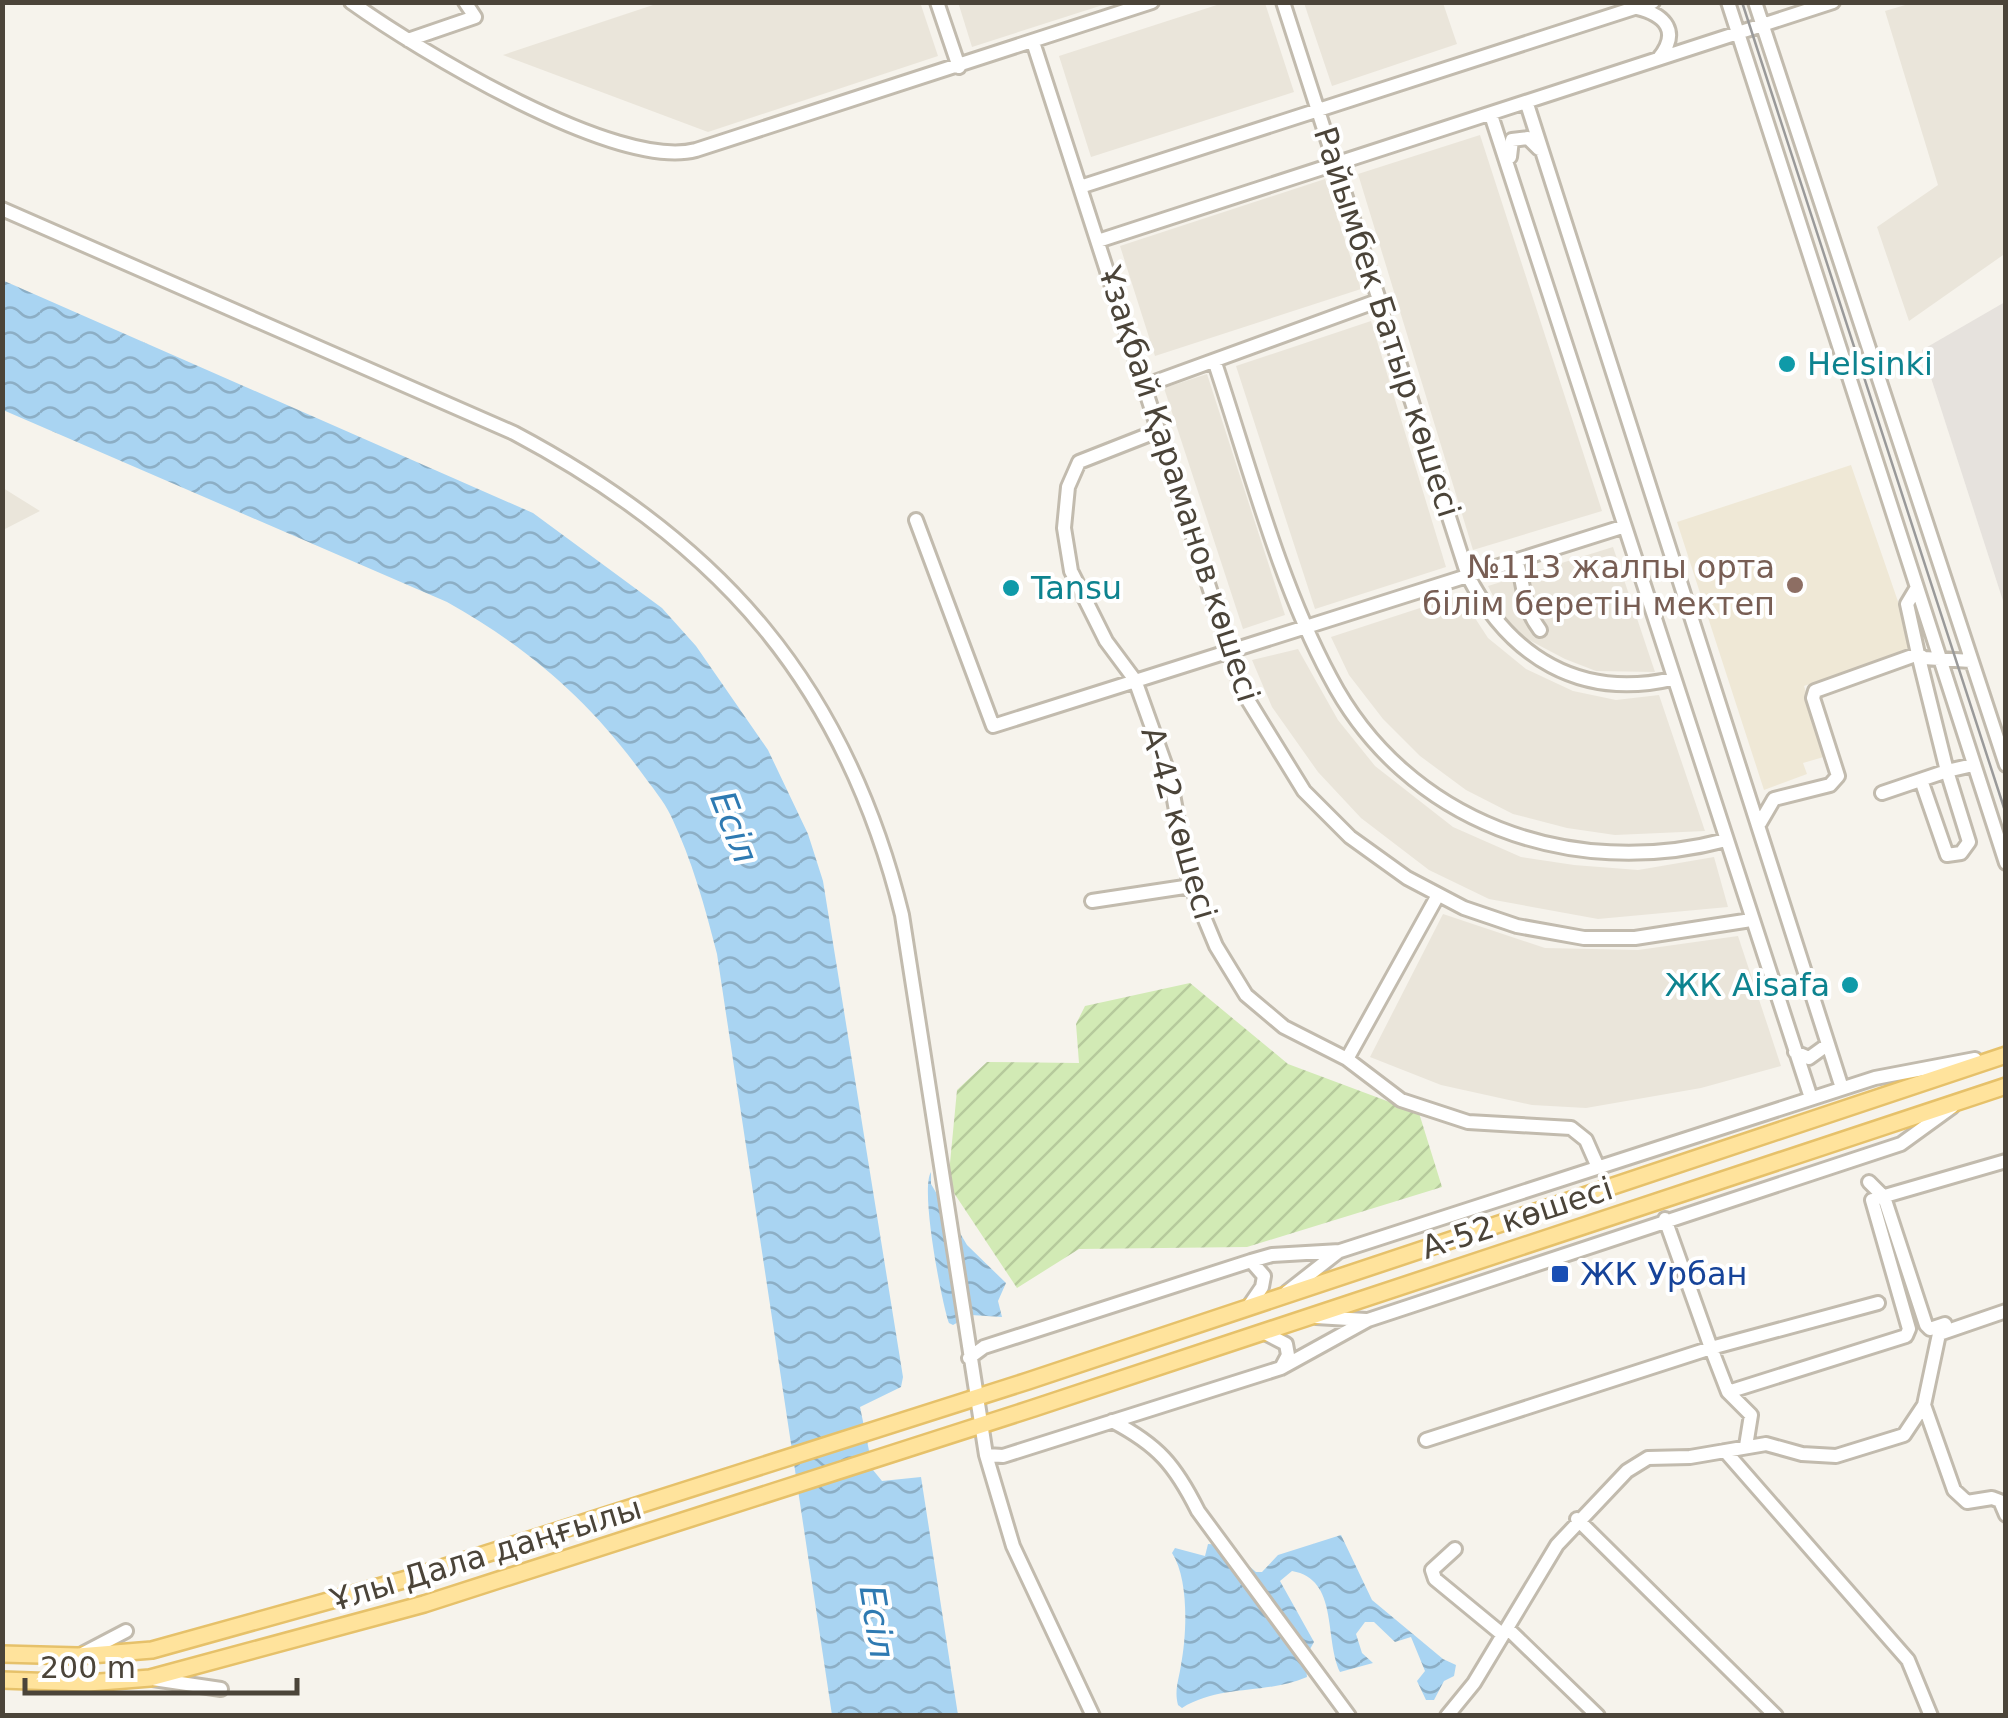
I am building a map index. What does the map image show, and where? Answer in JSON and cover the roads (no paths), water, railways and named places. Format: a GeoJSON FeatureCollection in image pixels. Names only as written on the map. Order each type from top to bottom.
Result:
{"type":"FeatureCollection","features":[{"type":"Feature","properties":{"kind":"main road","name":"А-52 көшесі"},"geometry":{"type":"LineString","coordinates":[[1028,1381],[2006,1054]]}},
{"type":"Feature","properties":{"kind":"main road","name":"А-52 көшесі"},"geometry":{"type":"LineString","coordinates":[[1034,1408],[1456,1264],[2006,1086]]}},
{"type":"Feature","properties":{"kind":"main road","name":"Ұлы Дала даңғылы"},"geometry":{"type":"LineString","coordinates":[[2,1654],[78,1656],[152,1650],[260,1623],[676,1496],[1028,1381]]}},
{"type":"Feature","properties":{"kind":"main road","name":"Ұлы Дала даңғылы"},"geometry":{"type":"LineString","coordinates":[[2,1680],[88,1683],[150,1678],[424,1604],[1034,1408]]}},
{"type":"Feature","properties":{"kind":"street"},"geometry":{"type":"LineString","coordinates":[[351,2],[408,40],[534,108],[668,154],[696,150],[1152,2]]}},
{"type":"Feature","properties":{"kind":"street"},"geometry":{"type":"LineString","coordinates":[[408,40],[474,16],[464,2]]}},
{"type":"Feature","properties":{"kind":"street"},"geometry":{"type":"LineString","coordinates":[[937,2],[959,67]]}},
{"type":"Feature","properties":{"kind":"street","name":"Райымбек Батыр көшесі"},"geometry":{"type":"LineString","coordinates":[[1282,2],[1468,576],[1483,605],[1521,646],[1570,674],[1627,687],[1672,679]]}},
{"type":"Feature","properties":{"kind":"street"},"geometry":{"type":"LineString","coordinates":[[1080,187],[1653,2]]}},
{"type":"Feature","properties":{"kind":"street"},"geometry":{"type":"LineString","coordinates":[[1728,2],[2006,863]]}},
{"type":"Feature","properties":{"kind":"street"},"geometry":{"type":"LineString","coordinates":[[1756,2],[2006,764]]}},
{"type":"Feature","properties":{"kind":"street"},"geometry":{"type":"LineString","coordinates":[[1098,241],[1833,2]]}},
{"type":"Feature","properties":{"kind":"street"},"geometry":{"type":"LineString","coordinates":[[1634,8],[1660,15],[1669,26],[1670,40],[1659,58]]}},
{"type":"Feature","properties":{"kind":"street","name":"Ұзақбай Қараманов көшесі"},"geometry":{"type":"LineString","coordinates":[[1034,42],[1242,692],[1304,791],[1350,837],[1438,896],[1517,926],[1584,938],[1681,934],[1751,920]]}},
{"type":"Feature","properties":{"kind":"street"},"geometry":{"type":"LineString","coordinates":[[1527,104],[1842,1088]]}},
{"type":"Feature","properties":{"kind":"street"},"geometry":{"type":"LineString","coordinates":[[1491,115],[1811,1098]]}},
{"type":"Feature","properties":{"kind":"street"},"geometry":{"type":"LineString","coordinates":[[1511,175],[1512,140],[1528,138],[1544,158]]}},
{"type":"Feature","properties":{"kind":"street"},"geometry":{"type":"LineString","coordinates":[[2,209],[530,442],[635,504],[745,602],[808,683],[852,764],[884,840],[902,914],[986,1455],[1013,1546],[1093,1716]]}},
{"type":"Feature","properties":{"kind":"street"},"geometry":{"type":"LineString","coordinates":[[1144,386],[1380,300]]}},
{"type":"Feature","properties":{"kind":"street"},"geometry":{"type":"LineString","coordinates":[[1214,363],[1307,628],[1330,678],[1364,730],[1410,774],[1476,819],[1556,848],[1598,854],[1688,850],[1726,840]]}},
{"type":"Feature","properties":{"kind":"street","name":"А-42 көшесі"},"geometry":{"type":"LineString","coordinates":[[1158,432],[1079,462],[1068,488],[1064,528],[1071,571],[1106,641],[1135,680],[1170,778],[1191,886],[1216,946],[1246,995],[1284,1027],[1318,1048],[1347,1059],[1401,1100],[1468,1122],[1571,1128],[1586,1140],[1597,1156],[1597,1165]]}},
{"type":"Feature","properties":{"kind":"street"},"geometry":{"type":"LineString","coordinates":[[916,520],[992,726],[1622,527]]}},
{"type":"Feature","properties":{"kind":"street"},"geometry":{"type":"LineString","coordinates":[[1516,561],[1523,580],[1522,606],[1540,630]]}},
{"type":"Feature","properties":{"kind":"street"},"geometry":{"type":"LineString","coordinates":[[1916,589],[1906,604],[1947,771],[1969,842],[1961,853],[1947,855],[1921,780]]}},
{"type":"Feature","properties":{"kind":"street"},"geometry":{"type":"LineString","coordinates":[[1760,823],[1774,799],[1830,785],[1838,776],[1813,698],[1816,692],[1918,654],[1939,660],[1972,661]]}},
{"type":"Feature","properties":{"kind":"street"},"geometry":{"type":"LineString","coordinates":[[1882,793],[1972,765]]}},
{"type":"Feature","properties":{"kind":"street"},"geometry":{"type":"LineString","coordinates":[[1092,901],[1191,886]]}},
{"type":"Feature","properties":{"kind":"street"},"geometry":{"type":"LineString","coordinates":[[1347,1059],[1438,896]]}},
{"type":"Feature","properties":{"kind":"street"},"geometry":{"type":"LineString","coordinates":[[1795,1052],[1808,1058],[1827,1045]]}},
{"type":"Feature","properties":{"kind":"street"},"geometry":{"type":"LineString","coordinates":[[969,1358],[984,1348],[1272,1255],[1340,1250],[1842,1088],[2006,1054]]}},
{"type":"Feature","properties":{"kind":"street"},"geometry":{"type":"LineString","coordinates":[[986,1455],[1004,1456],[1280,1368],[1306,1358],[1368,1320],[1665,1218],[1901,1144],[1961,1100]]}},
{"type":"Feature","properties":{"kind":"street"},"geometry":{"type":"LineString","coordinates":[[1864,1156],[1870,1182],[1930,1329],[2006,1308]]}},
{"type":"Feature","properties":{"kind":"street"},"geometry":{"type":"LineString","coordinates":[[1878,1198],[2006,1161]]}},
{"type":"Feature","properties":{"kind":"street"},"geometry":{"type":"LineString","coordinates":[[1728,1392],[1906,1336],[1909,1329],[1878,1198]]}},
{"type":"Feature","properties":{"kind":"street"},"geometry":{"type":"LineString","coordinates":[[1665,1218],[1728,1392],[1751,1415],[1746,1446]]}},
{"type":"Feature","properties":{"kind":"street"},"geometry":{"type":"LineString","coordinates":[[1410,1228],[1446,1242]]}},
{"type":"Feature","properties":{"kind":"street"},"geometry":{"type":"LineString","coordinates":[[1285,1294],[1340,1250]]}},
{"type":"Feature","properties":{"kind":"street"},"geometry":{"type":"LineString","coordinates":[[1248,1306],[1262,1287],[1264,1276],[1252,1261]]}},
{"type":"Feature","properties":{"kind":"street"},"geometry":{"type":"LineString","coordinates":[[1429,1300],[1456,1264]]}},
{"type":"Feature","properties":{"kind":"street"},"geometry":{"type":"LineString","coordinates":[[1426,1440],[1711,1348],[1878,1303]]}},
{"type":"Feature","properties":{"kind":"street"},"geometry":{"type":"LineString","coordinates":[[1447,1716],[1474,1684],[1577,1518],[1617,1479],[1648,1458],[1766,1444],[1802,1454],[1836,1456],[1904,1435],[1924,1405],[1939,1334],[2006,1308]]}},
{"type":"Feature","properties":{"kind":"street"},"geometry":{"type":"LineString","coordinates":[[1303,1316],[1368,1320]]}},
{"type":"Feature","properties":{"kind":"street"},"geometry":{"type":"LineString","coordinates":[[1262,1331],[1286,1344],[1288,1355],[1280,1368]]}},
{"type":"Feature","properties":{"kind":"street"},"geometry":{"type":"LineString","coordinates":[[1924,1405],[1954,1490],[1966,1502],[1992,1498],[2000,1502],[2006,1515]]}},
{"type":"Feature","properties":{"kind":"street"},"geometry":{"type":"LineString","coordinates":[[1112,1421],[1153,1444],[1180,1476],[1198,1511],[1349,1716]]}},
{"type":"Feature","properties":{"kind":"street"},"geometry":{"type":"LineString","coordinates":[[1725,1451],[1908,1660],[1931,1716]]}},
{"type":"Feature","properties":{"kind":"street"},"geometry":{"type":"LineString","coordinates":[[1577,1518],[1776,1716]]}},
{"type":"Feature","properties":{"kind":"street"},"geometry":{"type":"LineString","coordinates":[[1455,1549],[1432,1570],[1435,1579],[1505,1632],[1598,1716]]}},
{"type":"Feature","properties":{"kind":"street"},"geometry":{"type":"LineString","coordinates":[[78,1656],[126,1631]]}},
{"type":"Feature","properties":{"kind":"street"},"geometry":{"type":"LineString","coordinates":[[150,1678],[221,1689]]}},
{"type":"Feature","properties":{"kind":"water","name":"Есіл"},"geometry":{"type":"Polygon","coordinates":[[[2,280],[533,513],[662,608],[696,646],[768,750],[808,834],[823,881],[903,1377],[901,1387],[860,1407],[873,1470],[882,1481],[921,1477],[958,1715],[832,1715],[717,954],[692,867],[661,799],[621,746],[577,698],[529,656],[476,619],[447,602],[3,410],[2,280]]]}},
{"type":"Feature","properties":{"kind":"water"},"geometry":{"type":"Polygon","coordinates":[[[931,1172],[931,1184],[967,1245],[1006,1283],[998,1301],[1002,1317],[971,1315],[953,1325],[949,1323],[930,1221],[931,1172]]]}},
{"type":"Feature","properties":{"kind":"water"},"geometry":{"type":"Polygon","coordinates":[[[1341,1535],[1372,1600],[1443,1659],[1456,1665],[1454,1676],[1444,1681],[1434,1700],[1426,1700],[1417,1681],[1425,1671],[1411,1637],[1395,1642],[1374,1622],[1365,1622],[1356,1634],[1362,1653],[1373,1663],[1340,1672],[1324,1598],[1307,1576],[1292,1571],[1280,1581],[1314,1642],[1305,1658],[1307,1677],[1228,1692],[1182,1708],[1178,1705],[1185,1607],[1178,1564],[1172,1553],[1175,1548],[1205,1556],[1208,1544],[1224,1545],[1256,1572],[1262,1572],[1278,1555],[1341,1535]]]}},
{"type":"Feature","properties":{"kind":"tram line"},"geometry":{"type":"LineString","coordinates":[[1742,2],[2006,814]]}},
{"type":"Feature","properties":{"kind":"place","name":"Helsinki"},"geometry":{"type":"Point","coordinates":[1787,364]}},
{"type":"Feature","properties":{"kind":"place","name":"№113 жалпы орта білім беретін мектеп"},"geometry":{"type":"Point","coordinates":[1795,585]}},
{"type":"Feature","properties":{"kind":"place","name":"Tansu"},"geometry":{"type":"Point","coordinates":[1011,588]}},
{"type":"Feature","properties":{"kind":"place","name":"ЖК Aisafa"},"geometry":{"type":"Point","coordinates":[1850,985]}},
{"type":"Feature","properties":{"kind":"place","name":"ЖК Урбан"},"geometry":{"type":"Point","coordinates":[1560,1274]}}]}
